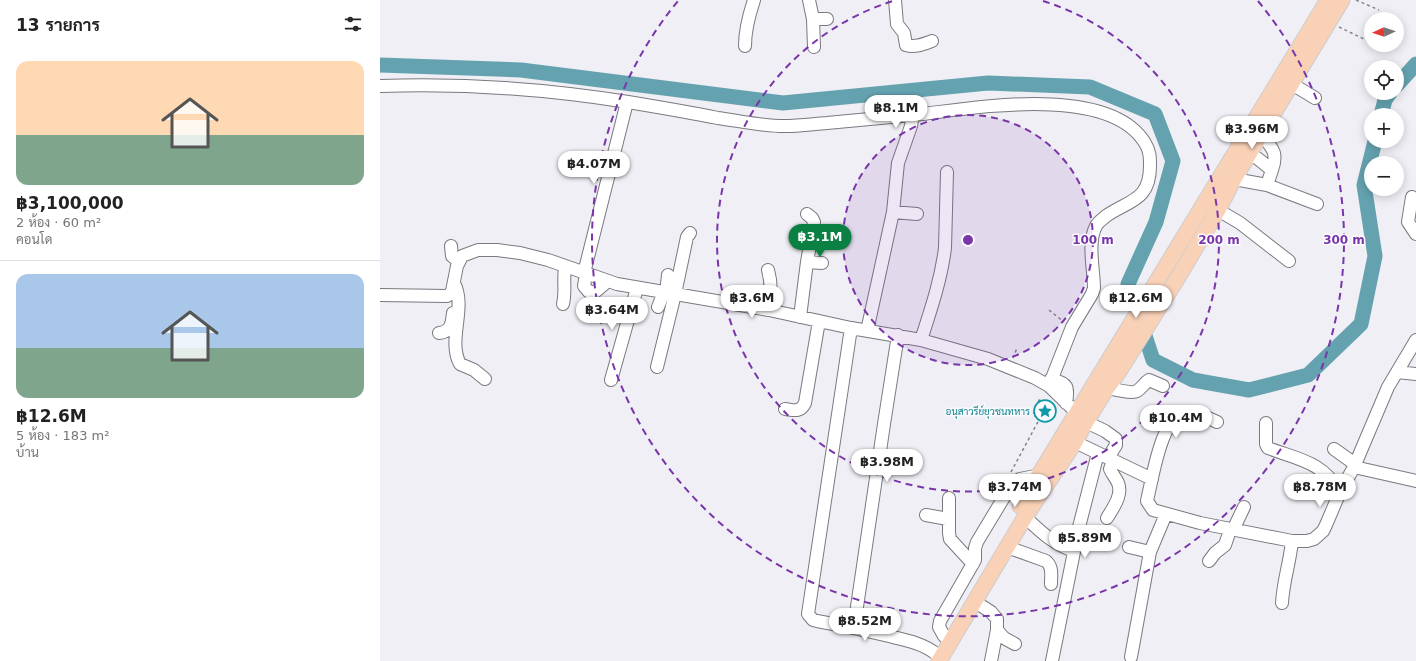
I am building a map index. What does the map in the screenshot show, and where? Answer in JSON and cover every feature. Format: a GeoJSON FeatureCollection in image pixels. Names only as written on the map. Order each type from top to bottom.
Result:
{"type":"FeatureCollection","features":[{"type":"Feature","properties":{"kind":"main road"},"geometry":{"type":"LineString","coordinates":[[935,658],[944,636],[967,595],[1076,413],[1328,0]]}},
{"type":"Feature","properties":{"kind":"main road"},"geometry":{"type":"LineString","coordinates":[[935,658],[974,601],[1025,517],[1075,442],[1076,413],[1107,388],[1118,373],[1177,279],[1218,210],[1234,179],[1262,135],[1342,0]]}},
{"type":"Feature","properties":{"kind":"street"},"geometry":{"type":"LineString","coordinates":[[745,46],[748,17],[754,0]]}},
{"type":"Feature","properties":{"kind":"street"},"geometry":{"type":"LineString","coordinates":[[809,0],[813,19],[814,47]]}},
{"type":"Feature","properties":{"kind":"street"},"geometry":{"type":"LineString","coordinates":[[895,0],[897,24],[904,33],[906,45],[910,47],[919,46],[932,41]]}},
{"type":"Feature","properties":{"kind":"street"},"geometry":{"type":"LineString","coordinates":[[813,19],[827,19]]}},
{"type":"Feature","properties":{"kind":"street"},"geometry":{"type":"LineString","coordinates":[[1292,84],[1315,98]]}},
{"type":"Feature","properties":{"kind":"street"},"geometry":{"type":"LineString","coordinates":[[380,86],[480,87],[567,94],[627,102],[756,124],[784,126],[912,115],[1022,103],[1049,104],[1077,108],[1111,116],[1130,126],[1144,140],[1149,151],[1150,173],[1144,193],[1101,220],[1096,227],[1092,252],[1094,288],[1087,303],[1072,327],[1050,383]]}},
{"type":"Feature","properties":{"kind":"street"},"geometry":{"type":"LineString","coordinates":[[608,281],[595,292],[589,292],[584,286],[585,274],[627,102]]}},
{"type":"Feature","properties":{"kind":"street"},"geometry":{"type":"LineString","coordinates":[[867,331],[893,212],[898,163],[911,126],[912,115]]}},
{"type":"Feature","properties":{"kind":"street"},"geometry":{"type":"LineString","coordinates":[[1262,135],[1274,151],[1275,156],[1267,185]]}},
{"type":"Feature","properties":{"kind":"street"},"geometry":{"type":"LineString","coordinates":[[1249,156],[1257,158],[1272,170]]}},
{"type":"Feature","properties":{"kind":"street"},"geometry":{"type":"LineString","coordinates":[[921,340],[934,300],[944,259],[947,172]]}},
{"type":"Feature","properties":{"kind":"street"},"geometry":{"type":"LineString","coordinates":[[1234,179],[1267,185],[1318,204]]}},
{"type":"Feature","properties":{"kind":"street"},"geometry":{"type":"LineString","coordinates":[[1412,196],[1408,222],[1416,234]]}},
{"type":"Feature","properties":{"kind":"street"},"geometry":{"type":"LineString","coordinates":[[1218,210],[1240,223],[1288,261]]}},
{"type":"Feature","properties":{"kind":"street"},"geometry":{"type":"LineString","coordinates":[[893,212],[917,214]]}},
{"type":"Feature","properties":{"kind":"street"},"geometry":{"type":"LineString","coordinates":[[800,317],[814,222],[807,214]]}},
{"type":"Feature","properties":{"kind":"street"},"geometry":{"type":"LineString","coordinates":[[658,307],[668,293],[687,237],[690,233]]}},
{"type":"Feature","properties":{"kind":"street"},"geometry":{"type":"LineString","coordinates":[[451,246],[452,256],[459,261]]}},
{"type":"Feature","properties":{"kind":"street"},"geometry":{"type":"LineString","coordinates":[[439,333],[447,331],[450,328],[453,310],[452,288],[459,261],[462,256],[478,250],[497,250],[548,260],[585,274],[637,288],[769,310],[851,328],[921,340],[995,362],[1050,383],[1076,413],[1116,439],[1116,445],[1106,457],[1082,512],[1052,661]]}},
{"type":"Feature","properties":{"kind":"street"},"geometry":{"type":"LineString","coordinates":[[807,262],[822,262]]}},
{"type":"Feature","properties":{"kind":"street"},"geometry":{"type":"LineString","coordinates":[[563,304],[566,293],[563,278],[566,267]]}},
{"type":"Feature","properties":{"kind":"street"},"geometry":{"type":"LineString","coordinates":[[768,270],[772,289],[769,310]]}},
{"type":"Feature","properties":{"kind":"street"},"geometry":{"type":"LineString","coordinates":[[657,367],[668,293],[668,275]]}},
{"type":"Feature","properties":{"kind":"street"},"geometry":{"type":"LineString","coordinates":[[380,295],[439,296],[452,288]]}},
{"type":"Feature","properties":{"kind":"street"},"geometry":{"type":"LineString","coordinates":[[452,288],[458,291],[459,299],[456,343],[458,360],[460,364],[474,370],[485,379]]}},
{"type":"Feature","properties":{"kind":"street"},"geometry":{"type":"LineString","coordinates":[[611,380],[637,288]]}},
{"type":"Feature","properties":{"kind":"street"},"geometry":{"type":"LineString","coordinates":[[785,409],[800,410],[803,408],[805,403],[819,321]]}},
{"type":"Feature","properties":{"kind":"street"},"geometry":{"type":"LineString","coordinates":[[851,328],[808,614],[813,620],[854,628],[926,647],[935,658]]}},
{"type":"Feature","properties":{"kind":"street"},"geometry":{"type":"LineString","coordinates":[[854,628],[898,335]]}},
{"type":"Feature","properties":{"kind":"street"},"geometry":{"type":"LineString","coordinates":[[1217,422],[1188,412],[1175,417],[1162,440],[1152,479],[1147,501],[1152,510],[1231,530],[1292,541],[1307,541],[1314,539],[1319,535],[1326,524],[1354,465],[1388,386],[1416,340]]}},
{"type":"Feature","properties":{"kind":"street"},"geometry":{"type":"LineString","coordinates":[[1397,372],[1416,374]]}},
{"type":"Feature","properties":{"kind":"street"},"geometry":{"type":"LineString","coordinates":[[1107,388],[1134,392],[1142,388],[1148,380],[1163,386]]}},
{"type":"Feature","properties":{"kind":"street"},"geometry":{"type":"LineString","coordinates":[[1266,423],[1266,444],[1268,448],[1313,464],[1331,479],[1340,492]]}},
{"type":"Feature","properties":{"kind":"street"},"geometry":{"type":"LineString","coordinates":[[1075,442],[1152,479]]}},
{"type":"Feature","properties":{"kind":"street"},"geometry":{"type":"LineString","coordinates":[[1334,449],[1354,465],[1416,481]]}},
{"type":"Feature","properties":{"kind":"street"},"geometry":{"type":"LineString","coordinates":[[1106,457],[1110,469],[1120,488],[1119,495],[1107,518]]}},
{"type":"Feature","properties":{"kind":"street"},"geometry":{"type":"LineString","coordinates":[[944,636],[940,627],[940,621],[976,558],[975,550],[977,542],[1012,484],[1020,479],[1040,474]]}},
{"type":"Feature","properties":{"kind":"street"},"geometry":{"type":"LineString","coordinates":[[949,498],[948,519],[950,539],[973,564]]}},
{"type":"Feature","properties":{"kind":"street"},"geometry":{"type":"LineString","coordinates":[[1209,561],[1214,553],[1225,545],[1231,530],[1244,507]]}},
{"type":"Feature","properties":{"kind":"street"},"geometry":{"type":"LineString","coordinates":[[1131,656],[1150,552],[1166,514]]}},
{"type":"Feature","properties":{"kind":"street"},"geometry":{"type":"LineString","coordinates":[[926,515],[948,519]]}},
{"type":"Feature","properties":{"kind":"street"},"geometry":{"type":"LineString","coordinates":[[1025,517],[1050,540],[1074,551]]}},
{"type":"Feature","properties":{"kind":"street"},"geometry":{"type":"LineString","coordinates":[[1282,603],[1283,586],[1292,551],[1292,541]]}},
{"type":"Feature","properties":{"kind":"street"},"geometry":{"type":"LineString","coordinates":[[1007,547],[1037,557],[1050,565],[1051,584]]}},
{"type":"Feature","properties":{"kind":"street"},"geometry":{"type":"LineString","coordinates":[[1129,547],[1150,552]]}},
{"type":"Feature","properties":{"kind":"street"},"geometry":{"type":"LineString","coordinates":[[974,601],[995,615],[998,623],[991,661]]}},
{"type":"Feature","properties":{"kind":"street"},"geometry":{"type":"LineString","coordinates":[[997,630],[1004,638],[1015,644]]}},
{"type":"Feature","properties":{"kind":"path"},"geometry":{"type":"LineString","coordinates":[[1356,0],[1379,10]]}},
{"type":"Feature","properties":{"kind":"path"},"geometry":{"type":"LineString","coordinates":[[1328,23],[1364,39]]}},
{"type":"Feature","properties":{"kind":"path"},"geometry":{"type":"LineString","coordinates":[[1049,310],[1072,327]]}},
{"type":"Feature","properties":{"kind":"path"},"geometry":{"type":"LineString","coordinates":[[1039,400],[1053,406],[1047,421],[1040,418],[1033,415],[1039,400]]}},
{"type":"Feature","properties":{"kind":"path"},"geometry":{"type":"LineString","coordinates":[[1010,473],[1040,418]]}},
{"type":"Feature","properties":{"kind":"waterway"},"geometry":{"type":"LineString","coordinates":[[1404,77],[1416,64]]}},
{"type":"Feature","properties":{"kind":"waterway"},"geometry":{"type":"LineString","coordinates":[[380,65],[521,70],[783,103],[988,83],[1090,87],[1155,114],[1173,161],[1156,222],[1128,284],[1153,360],[1193,380],[1249,390],[1308,375],[1361,324],[1375,256],[1364,185],[1373,148]]}},
{"type":"Feature","properties":{"kind":"waterway"},"geometry":{"type":"LineString","coordinates":[[1383,108],[1385,100]]}},
{"type":"Feature","properties":{"kind":"place","name":"อนุสาวรีย์ยุวชนทหาร"},"geometry":{"type":"Point","coordinates":[1045,411]}}]}
